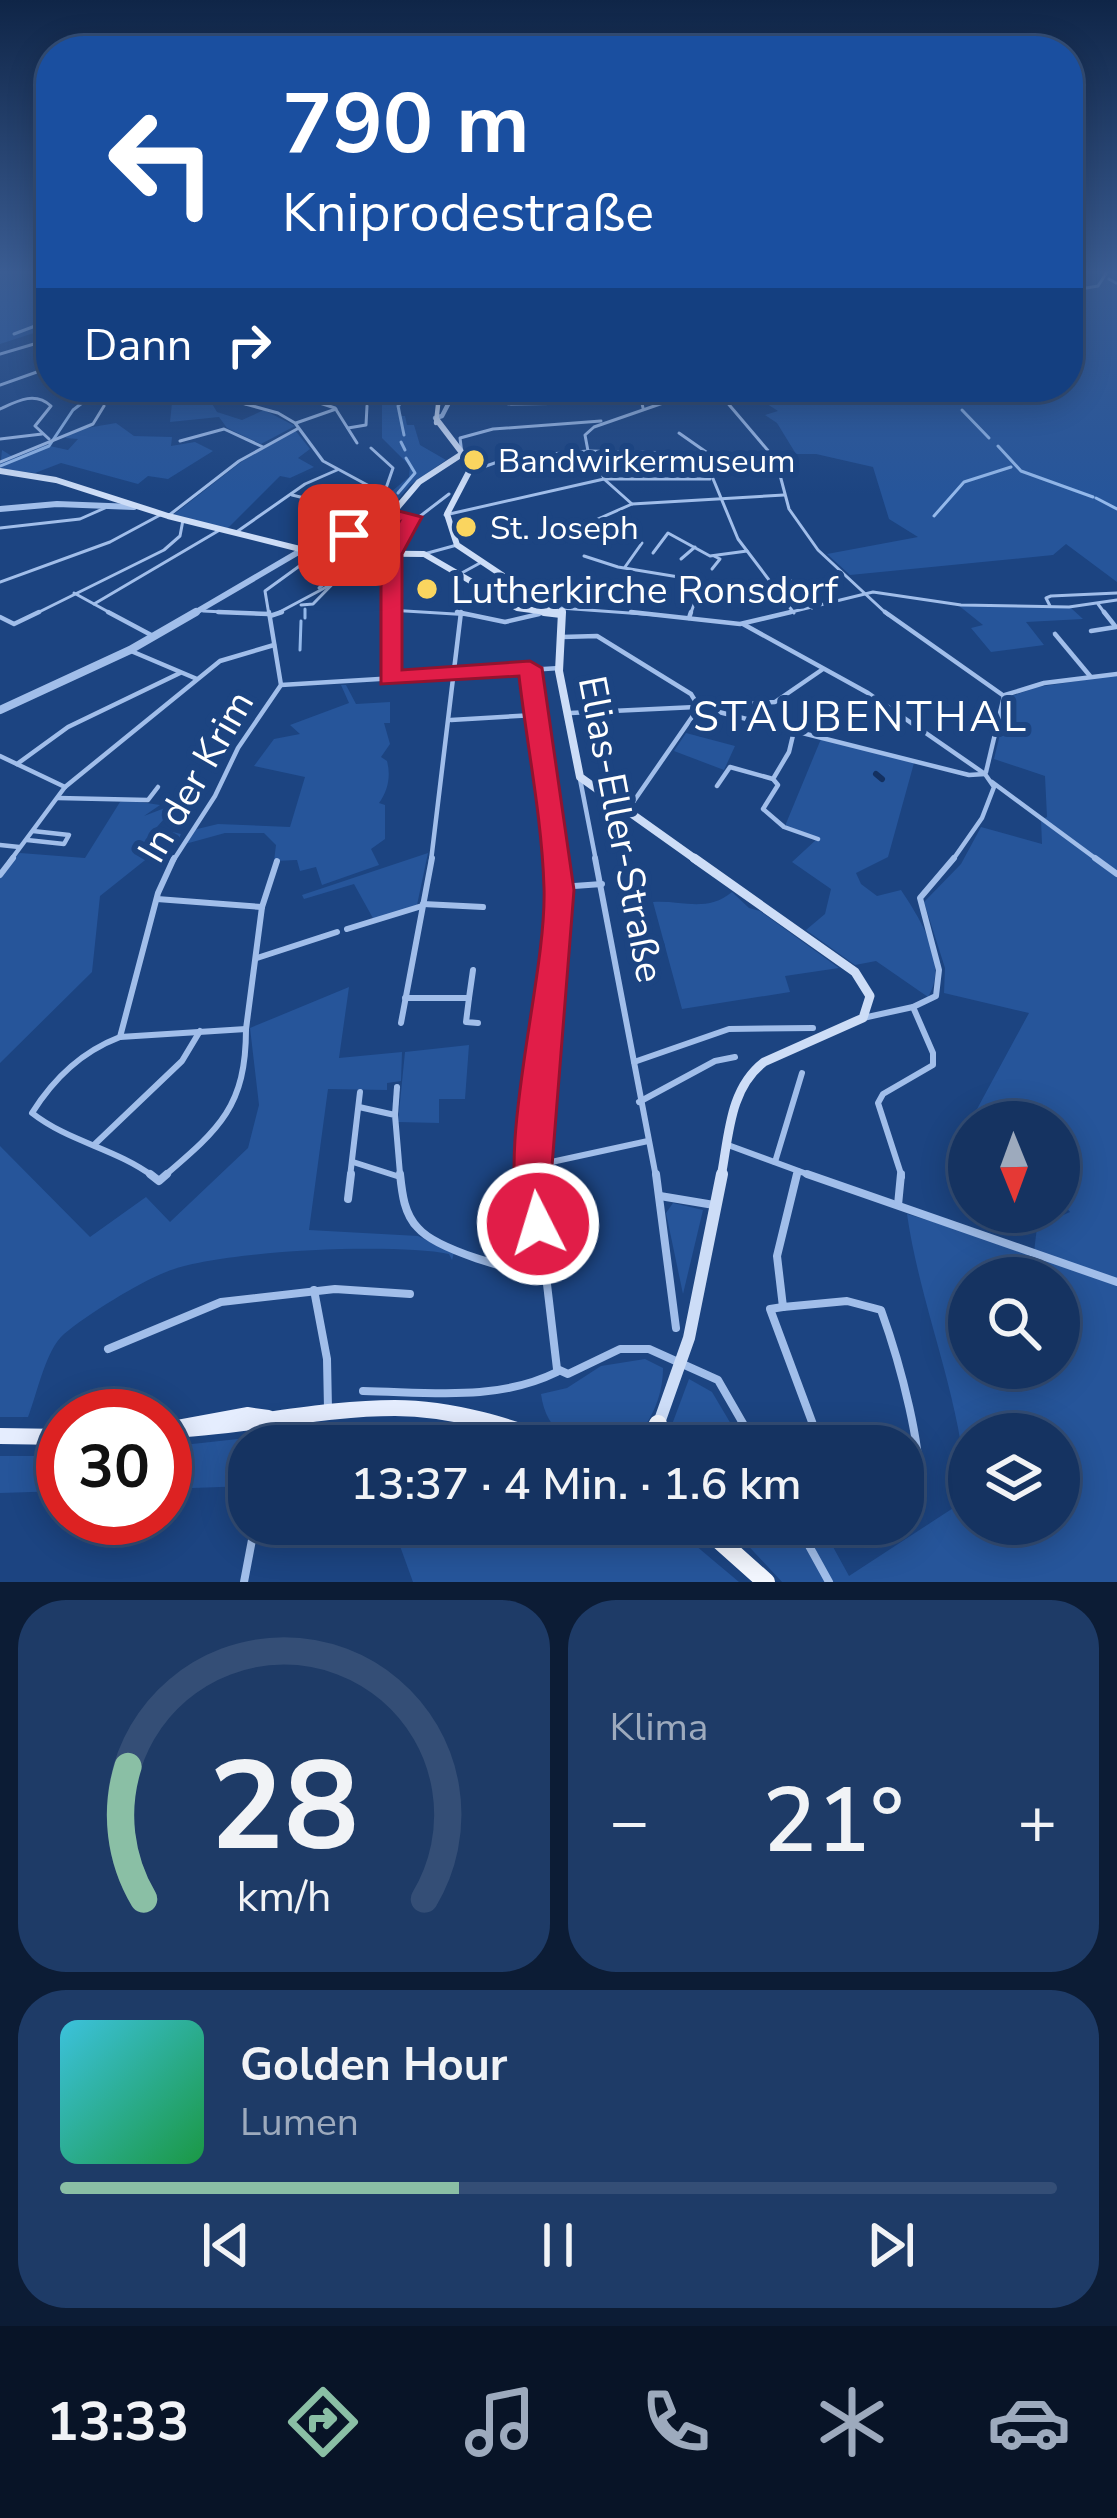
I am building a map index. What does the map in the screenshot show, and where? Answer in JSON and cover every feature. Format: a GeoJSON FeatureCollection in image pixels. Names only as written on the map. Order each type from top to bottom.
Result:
{"type":"FeatureCollection","features":[{"type":"Feature","properties":{"kind":"highway"},"geometry":{"type":"LineString","coordinates":[[725,1545],[766,1582]]}},
{"type":"Feature","properties":{"kind":"main road"},"geometry":{"type":"LineString","coordinates":[[438,402],[435,418],[441,433],[472,465],[446,515],[446,530],[457,545],[560,611]]}},
{"type":"Feature","properties":{"kind":"main road"},"geometry":{"type":"LineString","coordinates":[[302,550],[391,515],[418,482],[462,454]]}},
{"type":"Feature","properties":{"kind":"main road"},"geometry":{"type":"LineString","coordinates":[[0,466],[289,551]]}},
{"type":"Feature","properties":{"kind":"main road"},"geometry":{"type":"LineString","coordinates":[[302,550],[360,556],[424,554],[508,603],[539,614],[560,611]]}},
{"type":"Feature","properties":{"kind":"main road","name":"Elias-Eller-Straße"},"geometry":{"type":"LineString","coordinates":[[560,611],[560,668],[580,777]]}},
{"type":"Feature","properties":{"kind":"main road"},"geometry":{"type":"LineString","coordinates":[[580,777],[855,972],[870,995],[863,1018],[750,1072],[738,1093],[682,1364],[658,1424]]}},
{"type":"Feature","properties":{"kind":"main road"},"geometry":{"type":"LineString","coordinates":[[192,1428],[242,1427],[268,1418],[328,1411],[399,1408],[507,1425]]}},
{"type":"Feature","properties":{"kind":"main road"},"geometry":{"type":"LineString","coordinates":[[0,1436],[36,1437]]}},
{"type":"Feature","properties":{"kind":"street"},"geometry":{"type":"LineString","coordinates":[[0,385],[36,372]]}},
{"type":"Feature","properties":{"kind":"street"},"geometry":{"type":"LineString","coordinates":[[0,409],[36,397]]}},
{"type":"Feature","properties":{"kind":"street"},"geometry":{"type":"LineString","coordinates":[[47,402],[50,408],[35,424],[53,440]]}},
{"type":"Feature","properties":{"kind":"street"},"geometry":{"type":"LineString","coordinates":[[237,402],[297,425],[323,461],[384,494]]}},
{"type":"Feature","properties":{"kind":"street"},"geometry":{"type":"LineString","coordinates":[[322,402],[337,409],[357,443]]}},
{"type":"Feature","properties":{"kind":"street"},"geometry":{"type":"LineString","coordinates":[[435,418],[442,416],[449,402]]}},
{"type":"Feature","properties":{"kind":"street"},"geometry":{"type":"LineString","coordinates":[[521,402],[588,404]]}},
{"type":"Feature","properties":{"kind":"street"},"geometry":{"type":"LineString","coordinates":[[642,402],[643,408]]}},
{"type":"Feature","properties":{"kind":"street"},"geometry":{"type":"LineString","coordinates":[[588,452],[586,433],[660,402]]}},
{"type":"Feature","properties":{"kind":"street"},"geometry":{"type":"LineString","coordinates":[[724,402],[776,460],[784,496],[797,524],[818,550],[896,622],[1004,696],[1117,674]]}},
{"type":"Feature","properties":{"kind":"street"},"geometry":{"type":"LineString","coordinates":[[0,466],[93,424],[104,406]]}},
{"type":"Feature","properties":{"kind":"street"},"geometry":{"type":"LineString","coordinates":[[348,428],[366,425],[367,406]]}},
{"type":"Feature","properties":{"kind":"street"},"geometry":{"type":"LineString","coordinates":[[0,582],[97,548],[165,515],[297,425],[337,409]]}},
{"type":"Feature","properties":{"kind":"street"},"geometry":{"type":"LineString","coordinates":[[462,454],[466,449],[460,438],[493,429],[610,421]]}},
{"type":"Feature","properties":{"kind":"street"},"geometry":{"type":"LineString","coordinates":[[180,441],[224,429],[262,447]]}},
{"type":"Feature","properties":{"kind":"street"},"geometry":{"type":"LineString","coordinates":[[679,433],[709,454],[710,479],[718,499],[747,551],[795,614]]}},
{"type":"Feature","properties":{"kind":"street"},"geometry":{"type":"LineString","coordinates":[[0,439],[43,434]]}},
{"type":"Feature","properties":{"kind":"street"},"geometry":{"type":"LineString","coordinates":[[371,448],[393,468],[384,494],[386,512],[391,515],[419,517],[449,494]]}},
{"type":"Feature","properties":{"kind":"street"},"geometry":{"type":"LineString","coordinates":[[470,472],[512,457],[588,452],[709,454]]}},
{"type":"Feature","properties":{"kind":"street"},"geometry":{"type":"LineString","coordinates":[[598,466],[604,479],[632,504]]}},
{"type":"Feature","properties":{"kind":"street"},"geometry":{"type":"LineString","coordinates":[[236,533],[339,470]]}},
{"type":"Feature","properties":{"kind":"street"},"geometry":{"type":"LineString","coordinates":[[446,515],[604,479],[710,479]]}},
{"type":"Feature","properties":{"kind":"street"},"geometry":{"type":"LineString","coordinates":[[292,495],[354,510],[377,491]]}},
{"type":"Feature","properties":{"kind":"street"},"geometry":{"type":"LineString","coordinates":[[564,534],[632,504],[784,496]]}},
{"type":"Feature","properties":{"kind":"street"},"geometry":{"type":"LineString","coordinates":[[0,528],[81,519],[111,505]]}},
{"type":"Feature","properties":{"kind":"street"},"geometry":{"type":"LineString","coordinates":[[0,509],[141,508]]}},
{"type":"Feature","properties":{"kind":"street"},"geometry":{"type":"LineString","coordinates":[[390,679],[394,554],[412,517]]}},
{"type":"Feature","properties":{"kind":"street"},"geometry":{"type":"LineString","coordinates":[[0,617],[14,624],[164,550],[180,536],[183,520]]}},
{"type":"Feature","properties":{"kind":"street"},"geometry":{"type":"LineString","coordinates":[[94,604],[220,530]]}},
{"type":"Feature","properties":{"kind":"street"},"geometry":{"type":"LineString","coordinates":[[653,553],[668,533],[720,559],[712,569]]}},
{"type":"Feature","properties":{"kind":"street"},"geometry":{"type":"LineString","coordinates":[[624,568],[642,543]]}},
{"type":"Feature","properties":{"kind":"street"},"geometry":{"type":"LineString","coordinates":[[424,554],[457,545]]}},
{"type":"Feature","properties":{"kind":"street"},"geometry":{"type":"LineString","coordinates":[[681,559],[696,546]]}},
{"type":"Feature","properties":{"kind":"street"},"geometry":{"type":"LineString","coordinates":[[0,710],[130,650],[289,551],[302,550]]}},
{"type":"Feature","properties":{"kind":"street"},"geometry":{"type":"LineString","coordinates":[[714,556],[747,551]]}},
{"type":"Feature","properties":{"kind":"street"},"geometry":{"type":"LineString","coordinates":[[269,615],[265,591],[316,553]]}},
{"type":"Feature","properties":{"kind":"street"},"geometry":{"type":"LineString","coordinates":[[301,605],[310,606],[360,556]]}},
{"type":"Feature","properties":{"kind":"street"},"geometry":{"type":"LineString","coordinates":[[584,556],[703,581],[689,618]]}},
{"type":"Feature","properties":{"kind":"street"},"geometry":{"type":"LineString","coordinates":[[458,574],[482,562]]}},
{"type":"Feature","properties":{"kind":"street"},"geometry":{"type":"LineString","coordinates":[[790,580],[812,608]]}},
{"type":"Feature","properties":{"kind":"street"},"geometry":{"type":"LineString","coordinates":[[197,609],[269,615],[301,605],[332,584]]}},
{"type":"Feature","properties":{"kind":"street"},"geometry":{"type":"LineString","coordinates":[[508,603],[531,590]]}},
{"type":"Feature","properties":{"kind":"street"},"geometry":{"type":"LineString","coordinates":[[74,592],[153,636]]}},
{"type":"Feature","properties":{"kind":"street"},"geometry":{"type":"LineString","coordinates":[[560,611],[580,605],[742,624],[864,593],[946,604],[1050,606],[1099,604],[1117,597]]}},
{"type":"Feature","properties":{"kind":"street"},"geometry":{"type":"LineString","coordinates":[[1050,606],[1046,598],[1051,596],[1117,597]]}},
{"type":"Feature","properties":{"kind":"street"},"geometry":{"type":"LineString","coordinates":[[1091,631],[1116,627],[1099,604]]}},
{"type":"Feature","properties":{"kind":"street"},"geometry":{"type":"LineString","coordinates":[[389,610],[461,612],[505,622],[539,614]]}},
{"type":"Feature","properties":{"kind":"street"},"geometry":{"type":"LineString","coordinates":[[400,1023],[451,720],[461,612]]}},
{"type":"Feature","properties":{"kind":"street","name":"In der Krim"},"geometry":{"type":"LineString","coordinates":[[120,1037],[157,899],[181,843],[281,685],[269,615]]}},
{"type":"Feature","properties":{"kind":"street"},"geometry":{"type":"LineString","coordinates":[[742,624],[868,693],[1117,874]]}},
{"type":"Feature","properties":{"kind":"street"},"geometry":{"type":"LineString","coordinates":[[1055,634],[1090,676]]}},
{"type":"Feature","properties":{"kind":"street"},"geometry":{"type":"LineString","coordinates":[[561,638],[597,636],[692,694],[699,707],[969,775],[985,774]]}},
{"type":"Feature","properties":{"kind":"street"},"geometry":{"type":"LineString","coordinates":[[0,875],[65,788],[220,661],[274,645]]}},
{"type":"Feature","properties":{"kind":"street"},"geometry":{"type":"LineString","coordinates":[[130,650],[197,680]]}},
{"type":"Feature","properties":{"kind":"street"},"geometry":{"type":"LineString","coordinates":[[530,668],[559,886],[533,1166],[553,1359],[559,1371]]}},
{"type":"Feature","properties":{"kind":"street"},"geometry":{"type":"LineString","coordinates":[[281,685],[560,668]]}},
{"type":"Feature","properties":{"kind":"street"},"geometry":{"type":"LineString","coordinates":[[567,713],[775,702],[823,669]]}},
{"type":"Feature","properties":{"kind":"street"},"geometry":{"type":"LineString","coordinates":[[17,764],[68,727],[180,673]]}},
{"type":"Feature","properties":{"kind":"street"},"geometry":{"type":"LineString","coordinates":[[985,774],[1004,696]]}},
{"type":"Feature","properties":{"kind":"street"},"geometry":{"type":"LineString","coordinates":[[627,811],[699,707]]}},
{"type":"Feature","properties":{"kind":"street"},"geometry":{"type":"LineString","coordinates":[[451,720],[537,715]]}},
{"type":"Feature","properties":{"kind":"street"},"geometry":{"type":"LineString","coordinates":[[773,779],[789,752],[794,731]]}},
{"type":"Feature","properties":{"kind":"street"},"geometry":{"type":"LineString","coordinates":[[0,756],[65,788]]}},
{"type":"Feature","properties":{"kind":"street"},"geometry":{"type":"LineString","coordinates":[[717,786],[730,767],[773,779],[778,784],[764,809],[784,827],[818,838]]}},
{"type":"Feature","properties":{"kind":"street","name":"Elias-Eller-Straße"},"geometry":{"type":"LineString","coordinates":[[580,777],[660,1196],[676,1328]]}},
{"type":"Feature","properties":{"kind":"street"},"geometry":{"type":"LineString","coordinates":[[863,1018],[933,999],[940,985],[938,955],[920,898],[955,862],[986,814],[992,782]]}},
{"type":"Feature","properties":{"kind":"street"},"geometry":{"type":"LineString","coordinates":[[57,798],[148,800],[158,787]]}},
{"type":"Feature","properties":{"kind":"street"},"geometry":{"type":"LineString","coordinates":[[27,840],[64,844],[69,835],[33,831]]}},
{"type":"Feature","properties":{"kind":"street"},"geometry":{"type":"LineString","coordinates":[[0,844],[20,847]]}},
{"type":"Feature","properties":{"kind":"street"},"geometry":{"type":"LineString","coordinates":[[246,1029],[120,1037],[73,1061],[32,1113],[50,1127],[124,1155],[159,1181],[216,1131],[240,1091],[248,1066],[246,1029],[262,907],[277,861]]}},
{"type":"Feature","properties":{"kind":"street"},"geometry":{"type":"LineString","coordinates":[[559,886],[602,884]]}},
{"type":"Feature","properties":{"kind":"street"},"geometry":{"type":"LineString","coordinates":[[157,899],[262,907]]}},
{"type":"Feature","properties":{"kind":"street"},"geometry":{"type":"LineString","coordinates":[[347,929],[423,905],[483,907]]}},
{"type":"Feature","properties":{"kind":"street"},"geometry":{"type":"LineString","coordinates":[[256,961],[337,932]]}},
{"type":"Feature","properties":{"kind":"street"},"geometry":{"type":"LineString","coordinates":[[473,970],[466,1022],[478,1023]]}},
{"type":"Feature","properties":{"kind":"street"},"geometry":{"type":"LineString","coordinates":[[405,998],[469,998]]}},
{"type":"Feature","properties":{"kind":"street"},"geometry":{"type":"LineString","coordinates":[[898,1206],[905,1191],[903,1178],[878,1108],[883,1094],[933,1065],[933,1053],[913,1007]]}},
{"type":"Feature","properties":{"kind":"street"},"geometry":{"type":"LineString","coordinates":[[634,1062],[728,1029],[813,1028]]}},
{"type":"Feature","properties":{"kind":"street"},"geometry":{"type":"LineString","coordinates":[[95,1144],[118,1114],[189,1054],[200,1031]]}},
{"type":"Feature","properties":{"kind":"street"},"geometry":{"type":"LineString","coordinates":[[640,1102],[715,1061],[735,1057]]}},
{"type":"Feature","properties":{"kind":"street"},"geometry":{"type":"LineString","coordinates":[[775,1162],[802,1073]]}},
{"type":"Feature","properties":{"kind":"street"},"geometry":{"type":"LineString","coordinates":[[397,1087],[400,1174],[407,1213],[424,1238],[518,1273],[543,1273]]}},
{"type":"Feature","properties":{"kind":"street"},"geometry":{"type":"LineString","coordinates":[[348,1199],[360,1092]]}},
{"type":"Feature","properties":{"kind":"street"},"geometry":{"type":"LineString","coordinates":[[358,1107],[372,1106],[395,1115]]}},
{"type":"Feature","properties":{"kind":"street"},"geometry":{"type":"LineString","coordinates":[[533,1166],[648,1141]]}},
{"type":"Feature","properties":{"kind":"street"},"geometry":{"type":"LineString","coordinates":[[728,1145],[1117,1282]]}},
{"type":"Feature","properties":{"kind":"street"},"geometry":{"type":"LineString","coordinates":[[353,1162],[400,1174]]}},
{"type":"Feature","properties":{"kind":"street"},"geometry":{"type":"LineString","coordinates":[[783,1306],[777,1286],[779,1249],[799,1171]]}},
{"type":"Feature","properties":{"kind":"street"},"geometry":{"type":"LineString","coordinates":[[660,1196],[716,1205]]}},
{"type":"Feature","properties":{"kind":"street"},"geometry":{"type":"LineString","coordinates":[[314,1290],[327,1359],[328,1411]]}},
{"type":"Feature","properties":{"kind":"street"},"geometry":{"type":"LineString","coordinates":[[108,1349],[212,1304],[314,1290],[410,1294]]}},
{"type":"Feature","properties":{"kind":"street"},"geometry":{"type":"LineString","coordinates":[[812,1425],[770,1309],[844,1303],[872,1304],[881,1310],[910,1425]]}},
{"type":"Feature","properties":{"kind":"street"},"geometry":{"type":"LineString","coordinates":[[363,1391],[457,1394],[543,1382],[559,1371],[574,1373],[632,1348],[649,1348],[724,1386],[745,1425]]}},
{"type":"Feature","properties":{"kind":"street"},"geometry":{"type":"LineString","coordinates":[[268,1418],[268,1425]]}},
{"type":"Feature","properties":{"kind":"street"},"geometry":{"type":"LineString","coordinates":[[244,1582],[251,1545]]}},
{"type":"Feature","properties":{"kind":"street"},"geometry":{"type":"LineString","coordinates":[[808,1545],[829,1582]]}},
{"type":"Feature","properties":{"kind":"shaded area"},"geometry":{"type":"Polygon","coordinates":[[[1083,346],[1117,346],[1117,582],[1066,544],[1053,555],[850,575],[827,554],[918,537],[889,519],[873,467],[796,454],[777,423],[765,415],[778,411],[764,402],[1083,402],[1083,346]]]}},
{"type":"Feature","properties":{"kind":"shaded area"},"geometry":{"type":"Polygon","coordinates":[[[162,402],[211,402],[217,412],[242,420],[264,410],[295,426],[261,444],[227,428],[219,417],[170,422],[172,403],[162,402]]]}},
{"type":"Feature","properties":{"kind":"shaded area"},"geometry":{"type":"Polygon","coordinates":[[[382,402],[404,402],[400,416],[405,416],[407,425],[414,425],[420,445],[446,460],[410,485],[388,512],[386,496],[409,477],[410,466],[382,438],[382,402]]]}},
{"type":"Feature","properties":{"kind":"shaded area"},"geometry":{"type":"Polygon","coordinates":[[[116,423],[134,436],[172,437],[171,446],[195,442],[213,451],[168,479],[148,476],[138,484],[61,463],[35,473],[0,469],[2,450],[15,458],[45,445],[68,450],[78,439],[65,438],[75,430],[116,423]]]}},
{"type":"Feature","properties":{"kind":"shaded area"},"geometry":{"type":"Polygon","coordinates":[[[295,430],[310,449],[298,458],[314,467],[290,478],[280,476],[227,529],[173,515],[241,462],[295,430]]]}},
{"type":"Feature","properties":{"kind":"shaded area"},"geometry":{"type":"Polygon","coordinates":[[[958,605],[1071,608],[1083,619],[1026,622],[1044,645],[991,652],[971,628],[983,625],[958,605]]]}},
{"type":"Feature","properties":{"kind":"shaded area"},"geometry":{"type":"Polygon","coordinates":[[[1117,675],[1117,1582],[782,1582],[748,1545],[832,1545],[849,1576],[897,1545],[924,1545],[924,1527],[948,1511],[948,1545],[1080,1545],[1080,1413],[955,1413],[949,1389],[1080,1389],[1080,1257],[948,1257],[948,1384],[907,1214],[948,1226],[948,1233],[970,1233],[1034,1252],[1036,1233],[1080,1233],[1080,1101],[981,1101],[1029,1013],[944,993],[945,968],[924,902],[961,864],[981,827],[1042,844],[1041,820],[1047,817],[1045,776],[994,759],[1009,697],[1038,687],[1117,675]]]}},
{"type":"Feature","properties":{"kind":"shaded area"},"geometry":{"type":"Polygon","coordinates":[[[341,685],[346,685],[356,704],[390,702],[390,723],[384,723],[390,744],[381,757],[387,761],[389,778],[379,803],[385,805],[385,839],[371,849],[379,865],[322,885],[316,867],[300,871],[297,860],[274,861],[276,845],[264,833],[225,833],[185,844],[193,830],[218,824],[290,827],[305,777],[254,766],[274,739],[300,734],[290,725],[349,703],[341,685]]]}},
{"type":"Feature","properties":{"kind":"shaded area"},"geometry":{"type":"Polygon","coordinates":[[[686,733],[735,746],[724,770],[674,751],[686,733]]]}},
{"type":"Feature","properties":{"kind":"shaded area"},"geometry":{"type":"Polygon","coordinates":[[[821,739],[914,763],[888,857],[856,873],[861,884],[877,896],[901,890],[916,914],[934,956],[934,984],[928,997],[876,961],[855,965],[806,930],[825,914],[831,889],[792,862],[817,839],[785,826],[821,739]]]}},
{"type":"Feature","properties":{"kind":"shaded area"},"geometry":{"type":"Polygon","coordinates":[[[120,802],[160,805],[144,816],[178,803],[156,828],[181,834],[175,847],[154,853],[100,896],[92,972],[0,1063],[0,871],[20,853],[85,858],[120,802]]]}},
{"type":"Feature","properties":{"kind":"shaded area"},"geometry":{"type":"Polygon","coordinates":[[[428,853],[417,905],[374,920],[354,884],[304,899],[302,895],[428,853]]]}},
{"type":"Feature","properties":{"kind":"shaded area"},"geometry":{"type":"Polygon","coordinates":[[[732,892],[839,968],[785,976],[790,992],[682,1009],[653,902],[703,904],[732,892]]]}},
{"type":"Feature","properties":{"kind":"shaded area"},"geometry":{"type":"Polygon","coordinates":[[[349,987],[339,1058],[402,1052],[401,1081],[387,1083],[387,1090],[328,1089],[309,1230],[418,1236],[454,1253],[452,1260],[449,1254],[423,1251],[306,1251],[224,1258],[166,1272],[64,1334],[47,1361],[28,1417],[0,1417],[0,1146],[90,1237],[146,1197],[170,1222],[248,1148],[259,1105],[250,1028],[349,987]]]}},
{"type":"Feature","properties":{"kind":"shaded area"},"geometry":{"type":"Polygon","coordinates":[[[469,1045],[465,1099],[439,1099],[439,1123],[398,1122],[405,1052],[469,1045]]]}},
{"type":"Feature","properties":{"kind":"shaded area"},"geometry":{"type":"Polygon","coordinates":[[[673,1203],[703,1210],[683,1294],[666,1213],[673,1203]]]}},
{"type":"Feature","properties":{"kind":"shaded area"},"geometry":{"type":"Polygon","coordinates":[[[645,1359],[663,1368],[658,1400],[645,1425],[554,1425],[541,1394],[567,1388],[601,1366],[645,1359]]]}},
{"type":"Feature","properties":{"kind":"shaded area"},"geometry":{"type":"Polygon","coordinates":[[[689,1379],[712,1392],[732,1425],[672,1425],[689,1379]]]}},
{"type":"Feature","properties":{"kind":"shaded area"},"geometry":{"type":"Polygon","coordinates":[[[228,1440],[228,1487],[192,1488],[192,1444],[228,1440]]]}},
{"type":"Feature","properties":{"kind":"shaded area"},"geometry":{"type":"Polygon","coordinates":[[[0,1456],[36,1456],[36,1492],[0,1493],[0,1456]]]}},
{"type":"Feature","properties":{"kind":"shaded area"},"geometry":{"type":"Polygon","coordinates":[[[400,1545],[695,1545],[739,1582],[413,1582],[400,1545]]]}},
{"type":"Feature","properties":{"kind":"waterway"},"geometry":{"type":"LineString","coordinates":[[0,466],[49,446],[83,402]]}},
{"type":"Feature","properties":{"kind":"waterway"},"geometry":{"type":"LineString","coordinates":[[402,402],[398,406],[404,435]]}},
{"type":"Feature","properties":{"kind":"waterway"},"geometry":{"type":"LineString","coordinates":[[962,410],[989,438]]}},
{"type":"Feature","properties":{"kind":"waterway"},"geometry":{"type":"LineString","coordinates":[[401,442],[405,450]]}},
{"type":"Feature","properties":{"kind":"waterway"},"geometry":{"type":"LineString","coordinates":[[998,446],[1021,471],[1093,497]]}},
{"type":"Feature","properties":{"kind":"waterway"},"geometry":{"type":"LineString","coordinates":[[398,493],[415,473],[406,458]]}},
{"type":"Feature","properties":{"kind":"waterway"},"geometry":{"type":"LineString","coordinates":[[934,516],[964,482],[1011,467]]}},
{"type":"Feature","properties":{"kind":"waterway"},"geometry":{"type":"LineString","coordinates":[[1096,498],[1117,509]]}},
{"type":"Feature","properties":{"kind":"waterway"},"geometry":{"type":"LineString","coordinates":[[319,588],[325,583]]}},
{"type":"Feature","properties":{"kind":"waterway"},"geometry":{"type":"LineString","coordinates":[[305,609],[305,618]]}},
{"type":"Feature","properties":{"kind":"waterway"},"geometry":{"type":"LineString","coordinates":[[300,650],[301,621]]}},
{"type":"Feature","properties":{"kind":"waterway"},"geometry":{"type":"LineString","coordinates":[[876,774],[882,779]]}},
{"type":"Feature","properties":{"kind":"place","name":"Bandwirkermuseum"},"geometry":{"type":"Point","coordinates":[474,460]}},
{"type":"Feature","properties":{"kind":"place","name":"St. Joseph"},"geometry":{"type":"Point","coordinates":[466,527]}},
{"type":"Feature","properties":{"kind":"place","name":"Lutherkirche Ronsdorf"},"geometry":{"type":"Point","coordinates":[427,589]}},
{"type":"Feature","properties":{"kind":"district","name":"STAUBENTHAL"},"geometry":{"type":"Point","coordinates":[861,716]}},
{"type":"Feature","properties":{"kind":"route"},"geometry":{"type":"LineString","coordinates":[[349,535],[391,515],[412,517],[392,554],[390,679],[530,668],[560,890],[533,1166],[538,1224]]}}]}
